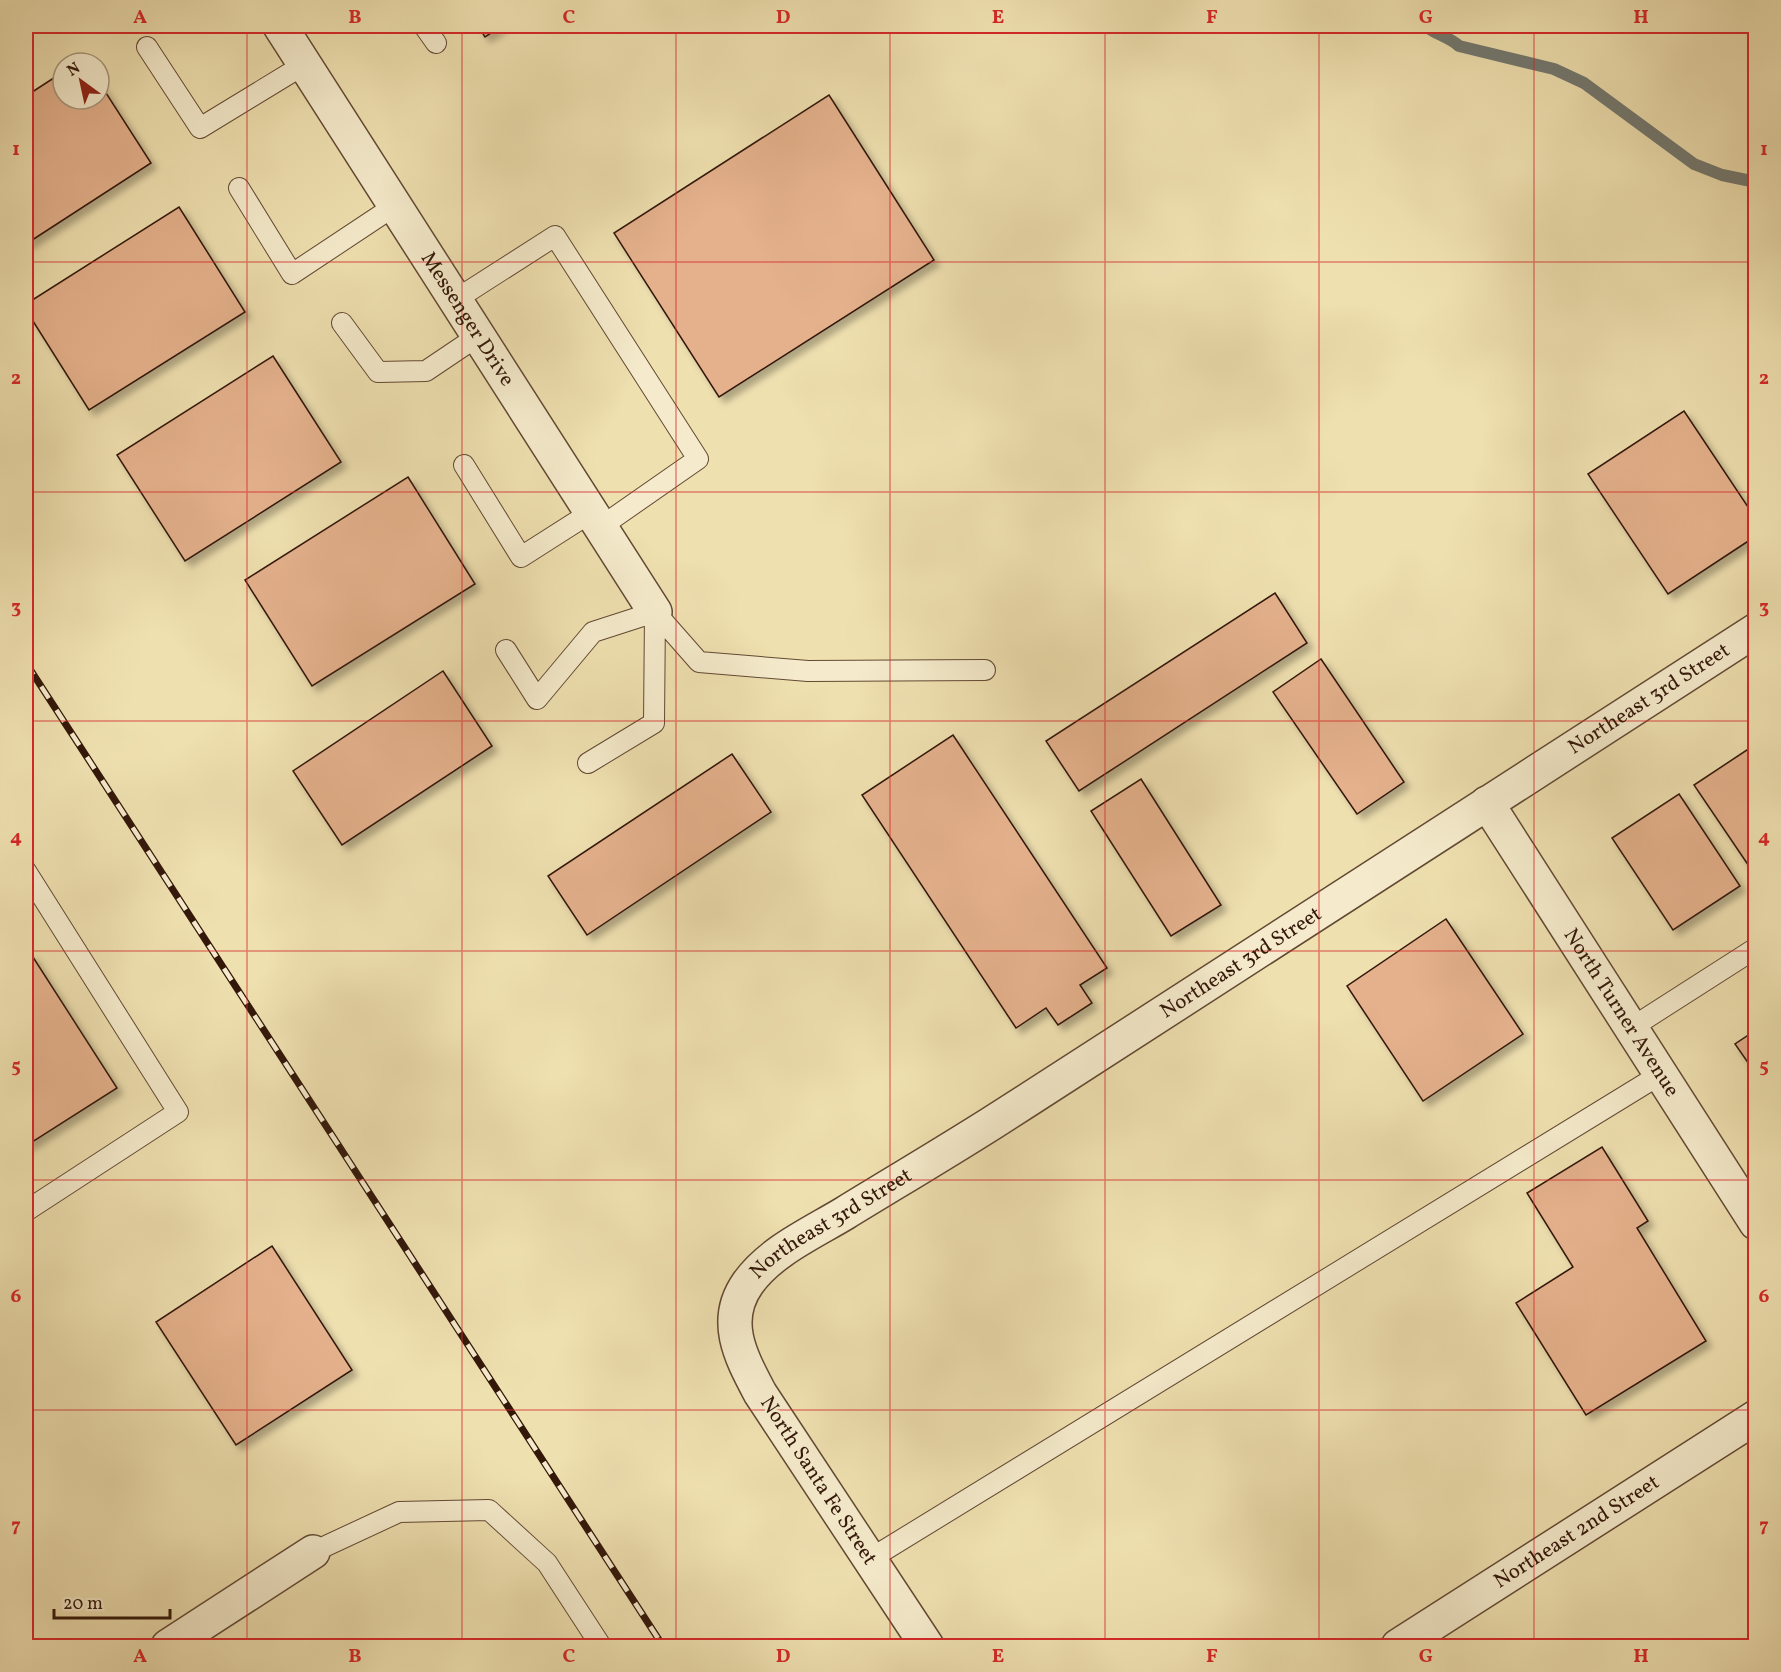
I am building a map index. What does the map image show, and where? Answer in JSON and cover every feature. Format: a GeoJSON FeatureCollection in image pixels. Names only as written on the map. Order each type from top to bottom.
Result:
{"type":"FeatureCollection","features":[{"type":"Feature","properties":{"kind":"street","name":"Messenger Drive"},"geometry":{"type":"LineString","coordinates":[[280,26],[655,612]]}},
{"type":"Feature","properties":{"kind":"street","name":"Northeast 3rd Street"},"geometry":{"type":"LineString","coordinates":[[736,1305],[747,1285],[762,1267],[799,1241],[1020,1105],[1755,630]]}},
{"type":"Feature","properties":{"kind":"street","name":"North Turner Avenue"},"geometry":{"type":"LineString","coordinates":[[1487,803],[1755,1223]]}},
{"type":"Feature","properties":{"kind":"street","name":"North Santa Fe Street"},"geometry":{"type":"LineString","coordinates":[[736,1305],[734,1325],[739,1353],[760,1393],[927,1647]]}},
{"type":"Feature","properties":{"kind":"street","name":"Northeast 2nd Street"},"geometry":{"type":"LineString","coordinates":[[1398,1647],[1755,1417]]}},
{"type":"Feature","properties":{"kind":"street"},"geometry":{"type":"LineString","coordinates":[[168,1647],[313,1552]]}},
{"type":"Feature","properties":{"kind":"lane"},"geometry":{"type":"LineString","coordinates":[[424,26],[436,43]]}},
{"type":"Feature","properties":{"kind":"lane"},"geometry":{"type":"LineString","coordinates":[[147,47],[200,128],[305,64]]}},
{"type":"Feature","properties":{"kind":"lane"},"geometry":{"type":"LineString","coordinates":[[239,189],[292,274],[396,205]]}},
{"type":"Feature","properties":{"kind":"lane"},"geometry":{"type":"LineString","coordinates":[[455,300],[555,236],[698,459],[595,520],[521,557],[464,465]]}},
{"type":"Feature","properties":{"kind":"lane"},"geometry":{"type":"LineString","coordinates":[[342,323],[378,372],[426,371],[478,336]]}},
{"type":"Feature","properties":{"kind":"lane"},"geometry":{"type":"LineString","coordinates":[[506,650],[537,699],[593,632],[655,612]]}},
{"type":"Feature","properties":{"kind":"lane"},"geometry":{"type":"LineString","coordinates":[[655,612],[699,663],[808,671],[985,670]]}},
{"type":"Feature","properties":{"kind":"lane"},"geometry":{"type":"LineString","coordinates":[[588,764],[654,723],[655,612]]}},
{"type":"Feature","properties":{"kind":"lane"},"geometry":{"type":"LineString","coordinates":[[26,871],[32,895],[178,1112],[26,1211]]}},
{"type":"Feature","properties":{"kind":"lane"},"geometry":{"type":"LineString","coordinates":[[1631,1028],[1755,948]]}},
{"type":"Feature","properties":{"kind":"lane"},"geometry":{"type":"LineString","coordinates":[[870,1560],[1661,1074]]}},
{"type":"Feature","properties":{"kind":"lane"},"geometry":{"type":"LineString","coordinates":[[313,1552],[399,1512],[489,1510],[547,1563],[601,1647]]}},
{"type":"Feature","properties":{"kind":"building"},"geometry":{"type":"Polygon","coordinates":[[[478,26],[502,26],[485,37],[478,26]]]}},
{"type":"Feature","properties":{"kind":"building"},"geometry":{"type":"Polygon","coordinates":[[[51,80],[51,111],[111,111],[111,101],[151,163],[26,244],[26,96],[51,80]]]}},
{"type":"Feature","properties":{"kind":"building"},"geometry":{"type":"Polygon","coordinates":[[[829,95],[934,260],[719,397],[614,233],[829,95]]]}},
{"type":"Feature","properties":{"kind":"building"},"geometry":{"type":"Polygon","coordinates":[[[179,207],[245,312],[89,410],[26,310],[26,304],[179,207]]]}},
{"type":"Feature","properties":{"kind":"building"},"geometry":{"type":"Polygon","coordinates":[[[273,356],[341,462],[185,561],[117,455],[273,356]]]}},
{"type":"Feature","properties":{"kind":"building"},"geometry":{"type":"Polygon","coordinates":[[[1684,411],[1756,519],[1756,536],[1668,594],[1588,474],[1684,411]]]}},
{"type":"Feature","properties":{"kind":"building"},"geometry":{"type":"Polygon","coordinates":[[[408,477],[475,584],[312,686],[245,580],[408,477]]]}},
{"type":"Feature","properties":{"kind":"building"},"geometry":{"type":"Polygon","coordinates":[[[1275,593],[1307,643],[1079,791],[1046,741],[1275,593]]]}},
{"type":"Feature","properties":{"kind":"building"},"geometry":{"type":"Polygon","coordinates":[[[1321,659],[1404,782],[1357,814],[1273,692],[1321,659]]]}},
{"type":"Feature","properties":{"kind":"building"},"geometry":{"type":"Polygon","coordinates":[[[443,671],[492,746],[342,845],[293,771],[443,671]]]}},
{"type":"Feature","properties":{"kind":"building"},"geometry":{"type":"Polygon","coordinates":[[[953,735],[1107,968],[1080,985],[1092,1003],[1058,1025],[1046,1008],[1016,1028],[862,795],[953,735]]]}},
{"type":"Feature","properties":{"kind":"building"},"geometry":{"type":"Polygon","coordinates":[[[1756,744],[1756,874],[1755,875],[1694,785],[1756,744]]]}},
{"type":"Feature","properties":{"kind":"building"},"geometry":{"type":"Polygon","coordinates":[[[732,754],[771,812],[587,935],[548,876],[732,754]]]}},
{"type":"Feature","properties":{"kind":"building"},"geometry":{"type":"Polygon","coordinates":[[[1141,779],[1221,905],[1171,936],[1091,811],[1141,779]]]}},
{"type":"Feature","properties":{"kind":"building"},"geometry":{"type":"Polygon","coordinates":[[[1679,794],[1740,886],[1673,930],[1612,838],[1679,794]]]}},
{"type":"Feature","properties":{"kind":"building"},"geometry":{"type":"Polygon","coordinates":[[[1446,919],[1523,1034],[1423,1101],[1347,986],[1446,919]]]}},
{"type":"Feature","properties":{"kind":"building"},"geometry":{"type":"Polygon","coordinates":[[[31,954],[117,1088],[26,1146],[26,957],[31,954]]]}},
{"type":"Feature","properties":{"kind":"building"},"geometry":{"type":"Polygon","coordinates":[[[1756,1030],[1756,1074],[1735,1044],[1756,1030]]]}},
{"type":"Feature","properties":{"kind":"building"},"geometry":{"type":"Polygon","coordinates":[[[1602,1147],[1648,1221],[1637,1228],[1706,1341],[1586,1415],[1516,1303],[1573,1267],[1527,1193],[1602,1147]]]}},
{"type":"Feature","properties":{"kind":"building"},"geometry":{"type":"Polygon","coordinates":[[[272,1246],[352,1370],[236,1445],[156,1322],[272,1246]]]}},
{"type":"Feature","properties":{"kind":"waterway"},"geometry":{"type":"LineString","coordinates":[[1426,26],[1459,46],[1554,69],[1584,83],[1694,164],[1722,175],[1756,182]]}},
{"type":"Feature","properties":{"kind":"railway"},"geometry":{"type":"LineString","coordinates":[[26,663],[663,1646]]}}]}
